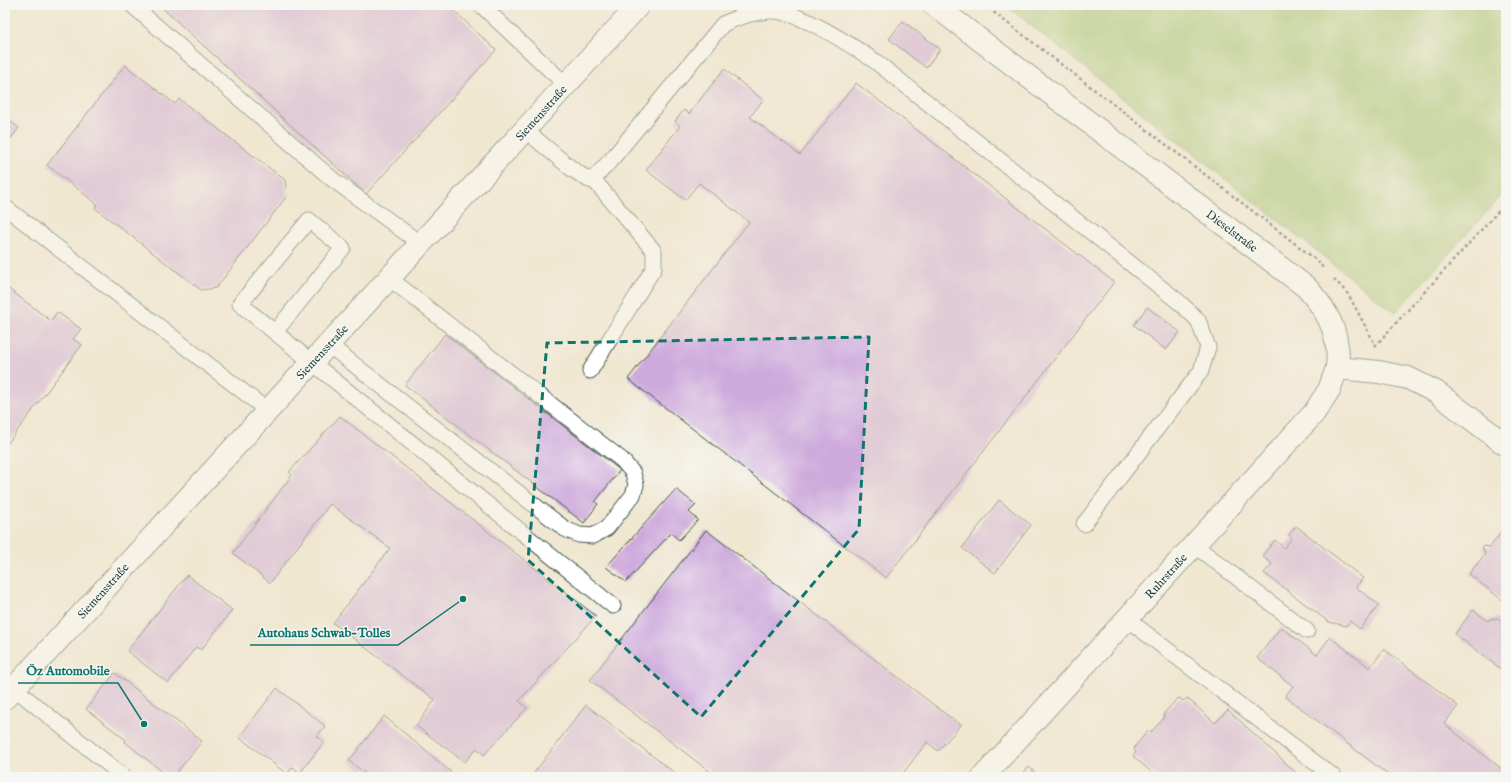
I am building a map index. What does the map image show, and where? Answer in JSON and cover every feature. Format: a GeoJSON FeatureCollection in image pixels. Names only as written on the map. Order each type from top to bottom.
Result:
{"type":"FeatureCollection","features":[{"type":"Feature","properties":{"kind":"street","name":"Siemensstraße"},"geometry":{"type":"LineString","coordinates":[[10,693],[639,5]]}},
{"type":"Feature","properties":{"kind":"street","name":"Dieselstraße"},"geometry":{"type":"LineString","coordinates":[[934,5],[1306,287],[1321,304],[1332,326],[1338,347],[1337,368]]}},
{"type":"Feature","properties":{"kind":"street"},"geometry":{"type":"LineString","coordinates":[[1337,368],[1379,372],[1408,378],[1436,392],[1506,445]]}},
{"type":"Feature","properties":{"kind":"street","name":"Ruhrstraße"},"geometry":{"type":"LineString","coordinates":[[983,777],[1314,413],[1329,390],[1337,368]]}},
{"type":"Feature","properties":{"kind":"lane"},"geometry":{"type":"LineString","coordinates":[[132,5],[332,179],[421,244]]}},
{"type":"Feature","properties":{"kind":"lane"},"geometry":{"type":"LineString","coordinates":[[481,5],[566,86]]}},
{"type":"Feature","properties":{"kind":"lane"},"geometry":{"type":"LineString","coordinates":[[525,130],[572,168],[589,180],[593,179],[611,160],[723,24],[742,16],[771,10],[791,13],[842,39],[875,61],[1179,302],[1198,320],[1208,347],[1202,372],[1084,524]]}},
{"type":"Feature","properties":{"kind":"lane"},"geometry":{"type":"LineString","coordinates":[[590,371],[654,268],[654,250],[593,179]]}},
{"type":"Feature","properties":{"kind":"lane"},"geometry":{"type":"LineString","coordinates":[[5,207],[268,411]]}},
{"type":"Feature","properties":{"kind":"lane"},"geometry":{"type":"LineString","coordinates":[[274,332],[343,248],[309,220],[240,304],[274,332],[312,363],[612,606]]}},
{"type":"Feature","properties":{"kind":"lane"},"geometry":{"type":"LineString","coordinates":[[329,345],[565,529],[579,535],[593,536],[607,528],[633,495],[636,485],[633,473],[622,460],[389,278]]}},
{"type":"Feature","properties":{"kind":"lane"},"geometry":{"type":"LineString","coordinates":[[1194,545],[1307,631]]}},
{"type":"Feature","properties":{"kind":"lane"},"geometry":{"type":"LineString","coordinates":[[1127,619],[1334,777]]}},
{"type":"Feature","properties":{"kind":"lane"},"geometry":{"type":"LineString","coordinates":[[10,693],[124,777]]}},
{"type":"Feature","properties":{"kind":"path"},"geometry":{"type":"LineString","coordinates":[[1370,349],[1376,346],[1506,204]]}},
{"type":"Feature","properties":{"kind":"highlighted area"},"geometry":{"type":"Polygon","coordinates":[[[869,337],[859,529],[701,717],[528,560],[547,343],[869,337]]]}},
{"type":"Feature","properties":{"kind":"green space"},"geometry":{"type":"Polygon","coordinates":[[[1005,5],[1506,5],[1506,191],[1395,313],[1005,5]]]}},
{"type":"Feature","properties":{"kind":"building"},"geometry":{"type":"Polygon","coordinates":[[[159,5],[448,5],[496,50],[366,194],[159,5]]]}},
{"type":"Feature","properties":{"kind":"building"},"geometry":{"type":"Polygon","coordinates":[[[903,21],[940,49],[926,68],[889,39],[903,21]]]}},
{"type":"Feature","properties":{"kind":"building"},"geometry":{"type":"Polygon","coordinates":[[[125,65],[175,104],[179,99],[285,180],[287,196],[216,288],[201,290],[95,208],[97,204],[47,165],[125,65]]]}},
{"type":"Feature","properties":{"kind":"building"},"geometry":{"type":"Polygon","coordinates":[[[724,69],[763,100],[750,117],[800,155],[856,83],[1114,282],[886,578],[628,379],[749,222],[699,183],[685,200],[646,170],[680,126],[675,121],[684,110],[689,114],[724,69]]]}},
{"type":"Feature","properties":{"kind":"building"},"geometry":{"type":"Polygon","coordinates":[[[5,117],[19,128],[5,146],[5,117]]]}},
{"type":"Feature","properties":{"kind":"building"},"geometry":{"type":"Polygon","coordinates":[[[5,286],[51,321],[57,312],[81,329],[73,339],[82,345],[5,447],[5,286]]]}},
{"type":"Feature","properties":{"kind":"building"},"geometry":{"type":"Polygon","coordinates":[[[1147,307],[1180,332],[1166,350],[1134,325],[1147,307]]]}},
{"type":"Feature","properties":{"kind":"building"},"geometry":{"type":"Polygon","coordinates":[[[445,334],[620,470],[595,502],[598,504],[584,523],[405,385],[445,334]]]}},
{"type":"Feature","properties":{"kind":"building"},"geometry":{"type":"Polygon","coordinates":[[[340,416],[596,616],[519,701],[527,708],[484,755],[477,748],[465,762],[416,726],[435,700],[333,623],[390,548],[330,504],[270,583],[233,553],[292,475],[289,472],[340,416]]]}},
{"type":"Feature","properties":{"kind":"building"},"geometry":{"type":"Polygon","coordinates":[[[676,489],[696,505],[689,512],[698,520],[679,540],[671,533],[626,582],[606,567],[676,489]]]}},
{"type":"Feature","properties":{"kind":"building"},"geometry":{"type":"Polygon","coordinates":[[[999,500],[1031,525],[995,573],[962,548],[999,500]]]}},
{"type":"Feature","properties":{"kind":"building"},"geometry":{"type":"Polygon","coordinates":[[[1296,526],[1363,578],[1356,587],[1379,605],[1360,629],[1350,621],[1346,626],[1329,622],[1264,573],[1272,564],[1262,556],[1275,540],[1284,548],[1292,538],[1289,535],[1296,526]]]}},
{"type":"Feature","properties":{"kind":"building"},"geometry":{"type":"Polygon","coordinates":[[[1506,526],[1506,603],[1469,574],[1485,554],[1482,546],[1490,547],[1506,526]]]}},
{"type":"Feature","properties":{"kind":"building"},"geometry":{"type":"Polygon","coordinates":[[[706,530],[961,725],[938,751],[927,742],[900,777],[717,777],[590,680],[706,530]]]}},
{"type":"Feature","properties":{"kind":"building"},"geometry":{"type":"Polygon","coordinates":[[[187,575],[232,610],[201,650],[196,647],[168,683],[127,651],[187,575]]]}},
{"type":"Feature","properties":{"kind":"building"},"geometry":{"type":"Polygon","coordinates":[[[1473,610],[1488,621],[1490,619],[1498,618],[1501,621],[1506,614],[1506,673],[1455,634],[1473,610]]]}},
{"type":"Feature","properties":{"kind":"building"},"geometry":{"type":"Polygon","coordinates":[[[1281,627],[1317,655],[1330,637],[1370,668],[1384,649],[1458,706],[1444,724],[1506,772],[1506,777],[1391,777],[1285,696],[1293,686],[1257,658],[1281,627]]]}},
{"type":"Feature","properties":{"kind":"building"},"geometry":{"type":"Polygon","coordinates":[[[115,673],[202,741],[173,777],[169,777],[125,742],[126,740],[86,709],[115,673]]]}},
{"type":"Feature","properties":{"kind":"building"},"geometry":{"type":"Polygon","coordinates":[[[277,688],[325,726],[317,736],[324,742],[300,773],[293,767],[287,774],[239,737],[277,688]]]}},
{"type":"Feature","properties":{"kind":"building"},"geometry":{"type":"Polygon","coordinates":[[[1180,698],[1183,701],[1187,698],[1215,723],[1228,710],[1301,777],[1157,777],[1133,756],[1136,752],[1134,750],[1135,746],[1147,732],[1152,731],[1164,718],[1164,713],[1177,699],[1180,698]]]}},
{"type":"Feature","properties":{"kind":"building"},"geometry":{"type":"Polygon","coordinates":[[[586,705],[680,777],[531,777],[586,705]]]}},
{"type":"Feature","properties":{"kind":"building"},"geometry":{"type":"Polygon","coordinates":[[[384,716],[451,772],[447,777],[370,777],[349,761],[384,716]]]}},
{"type":"Feature","properties":{"kind":"building"},"geometry":{"type":"Polygon","coordinates":[[[1029,767],[1040,777],[1019,777],[1029,767]]]}},
{"type":"Feature","properties":{"kind":"place","name":"Autohaus Schwab-Tolles"},"geometry":{"type":"Point","coordinates":[463,599]}},
{"type":"Feature","properties":{"kind":"place","name":"Öz Automobile"},"geometry":{"type":"Point","coordinates":[144,724]}}]}
